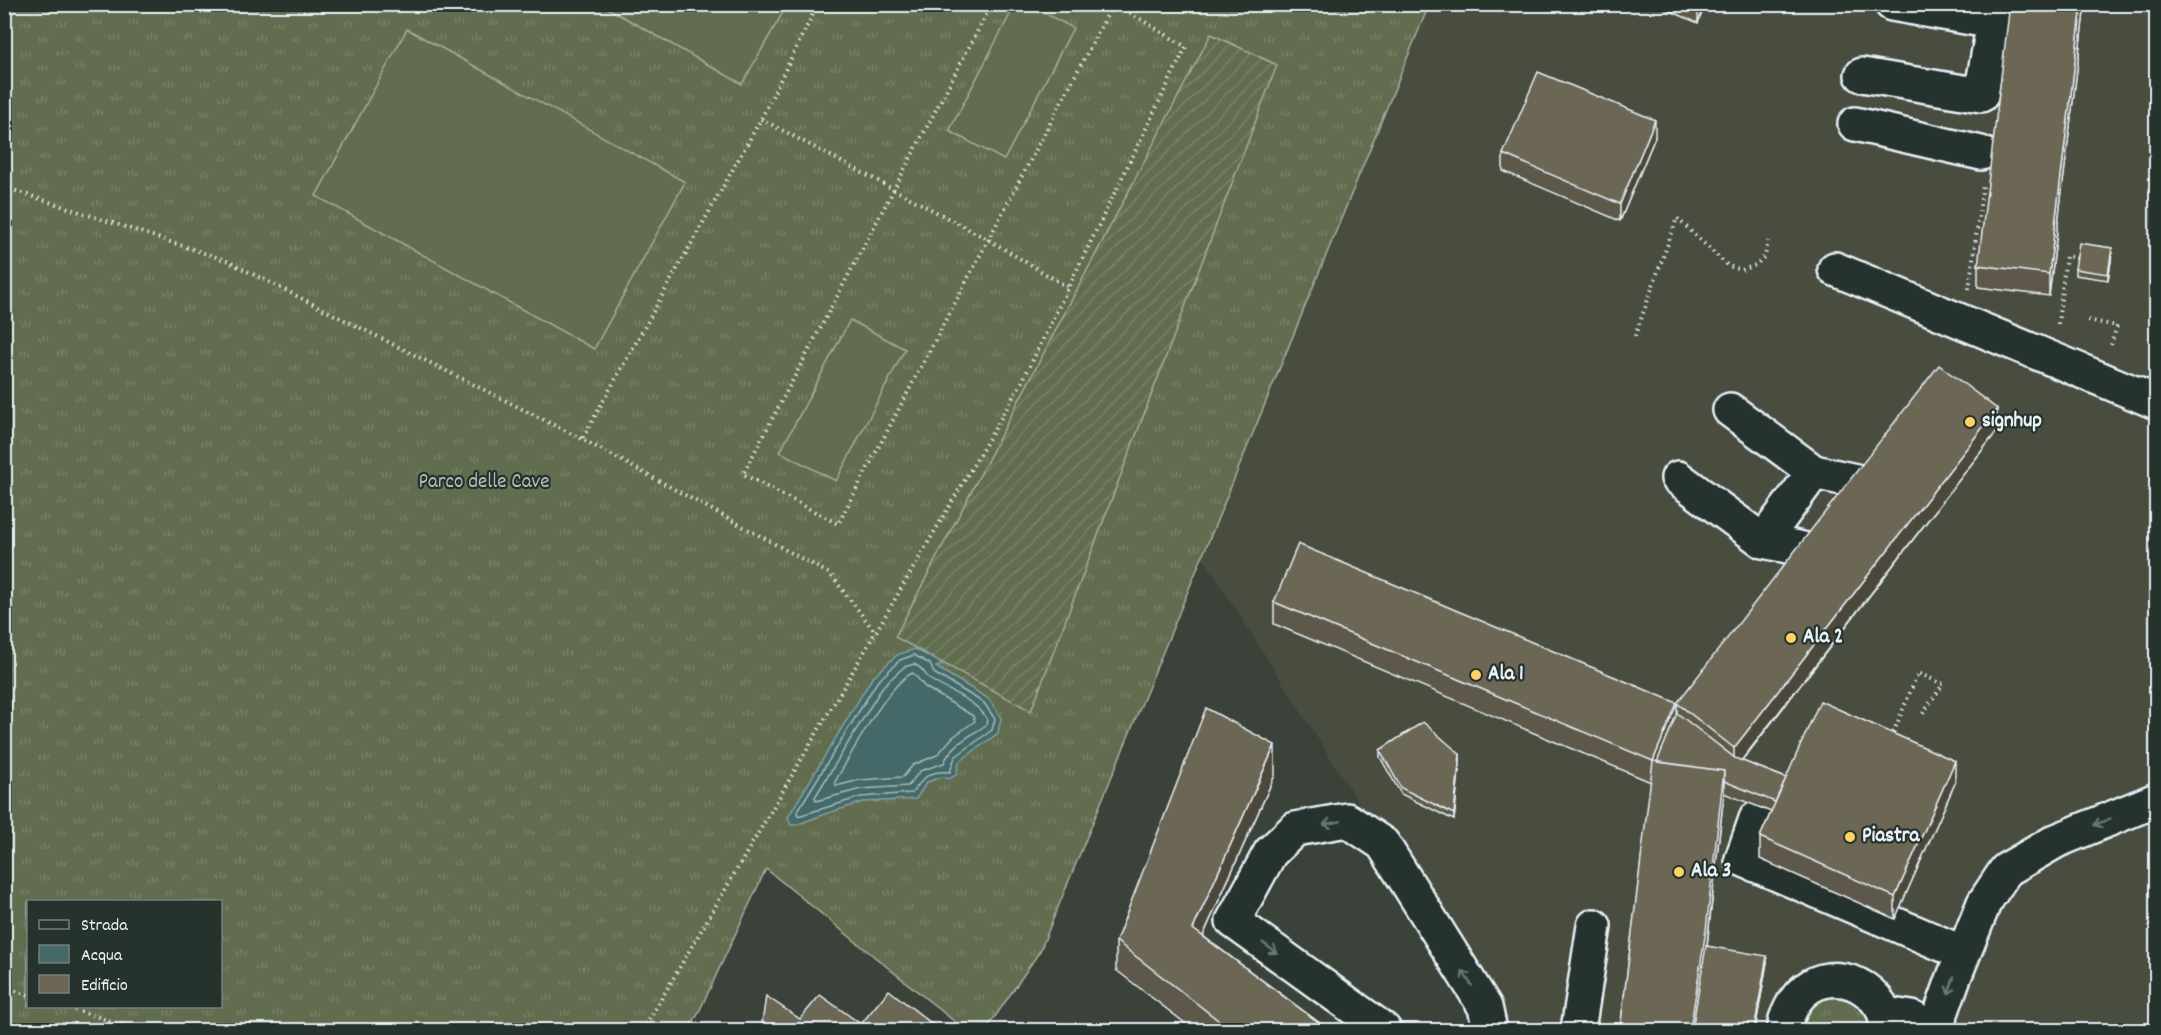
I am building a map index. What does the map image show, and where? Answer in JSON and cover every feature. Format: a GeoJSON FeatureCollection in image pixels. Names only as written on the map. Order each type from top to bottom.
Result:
{"type":"FeatureCollection","features":[{"type":"Feature","properties":{"kind":"lane"},"geometry":{"type":"LineString","coordinates":[[1862,75],[1991,97],[2002,24],[1892,4]]}},
{"type":"Feature","properties":{"kind":"lane"},"geometry":{"type":"LineString","coordinates":[[1855,124],[1982,167]]}},
{"type":"Feature","properties":{"kind":"lane"},"geometry":{"type":"LineString","coordinates":[[1835,269],[2157,402]]}},
{"type":"Feature","properties":{"kind":"lane"},"geometry":{"type":"LineString","coordinates":[[1730,410],[1814,472],[1864,483]]}},
{"type":"Feature","properties":{"kind":"lane"},"geometry":{"type":"LineString","coordinates":[[1763,541],[1814,472]]}},
{"type":"Feature","properties":{"kind":"lane"},"geometry":{"type":"LineString","coordinates":[[1678,478],[1763,541],[1812,551]]}},
{"type":"Feature","properties":{"kind":"lane"},"geometry":{"type":"LineString","coordinates":[[1785,1030],[1784,1022],[1796,997],[1818,982],[1845,980],[1870,991],[1886,1022],[1912,1018],[1935,1030],[1984,903],[2006,870],[2056,841],[2157,800]]}},
{"type":"Feature","properties":{"kind":"lane"},"geometry":{"type":"LineString","coordinates":[[1756,819],[1742,859],[1963,953]]}},
{"type":"Feature","properties":{"kind":"lane"},"geometry":{"type":"LineString","coordinates":[[1384,1030],[1233,921],[1270,853],[1295,829],[1347,820],[1383,844],[1485,1007],[1490,1030]]}},
{"type":"Feature","properties":{"kind":"lane"},"geometry":{"type":"LineString","coordinates":[[1578,1030],[1594,926]]}},
{"type":"Feature","properties":{"kind":"path"},"geometry":{"type":"LineString","coordinates":[[582,439],[761,119],[818,4]]}},
{"type":"Feature","properties":{"kind":"path"},"geometry":{"type":"LineString","coordinates":[[643,1030],[1022,382],[1186,47],[1114,4],[838,524],[743,474],[992,4]]}},
{"type":"Feature","properties":{"kind":"path"},"geometry":{"type":"LineString","coordinates":[[761,119],[988,240],[1069,288]]}},
{"type":"Feature","properties":{"kind":"path"},"geometry":{"type":"LineString","coordinates":[[1968,297],[1982,167]]}},
{"type":"Feature","properties":{"kind":"path"},"geometry":{"type":"LineString","coordinates":[[4,187],[225,260],[582,439],[830,574],[876,633]]}},
{"type":"Feature","properties":{"kind":"path"},"geometry":{"type":"LineString","coordinates":[[1635,336],[1677,218],[1728,266],[1742,270],[1756,265],[1765,256],[1768,241]]}},
{"type":"Feature","properties":{"kind":"path"},"geometry":{"type":"LineString","coordinates":[[2058,324],[2066,256],[2077,258]]}},
{"type":"Feature","properties":{"kind":"path"},"geometry":{"type":"LineString","coordinates":[[2047,320],[2068,329]]}},
{"type":"Feature","properties":{"kind":"path"},"geometry":{"type":"LineString","coordinates":[[2088,320],[2117,326],[2110,348]]}},
{"type":"Feature","properties":{"kind":"path"},"geometry":{"type":"LineString","coordinates":[[2100,344],[2120,353]]}},
{"type":"Feature","properties":{"kind":"path"},"geometry":{"type":"LineString","coordinates":[[1889,742],[1918,673],[1942,684],[1922,715]]}},
{"type":"Feature","properties":{"kind":"path"},"geometry":{"type":"LineString","coordinates":[[4,987],[27,995]]}},
{"type":"Feature","properties":{"kind":"path"},"geometry":{"type":"LineString","coordinates":[[69,1008],[138,1030]]}},
{"type":"Feature","properties":{"kind":"shaded area"},"geometry":{"type":"Polygon","coordinates":[[[1429,5],[2156,5],[2156,1030],[1503,1030],[1202,556],[1429,5]]]}},
{"type":"Feature","properties":{"kind":"green space"},"geometry":{"type":"Polygon","coordinates":[[[787,4],[742,84],[602,5],[787,4]]]}},
{"type":"Feature","properties":{"kind":"green space","name":"Parco delle Cave"},"geometry":{"type":"Polygon","coordinates":[[[5,5],[1429,5],[1040,951],[986,1030],[965,1030],[766,869],[697,1016],[686,1030],[5,1030],[5,5]]]}},
{"type":"Feature","properties":{"kind":"green space"},"geometry":{"type":"Polygon","coordinates":[[[1015,5],[1029,5],[1073,28],[1004,160],[949,131],[1015,5]]]}},
{"type":"Feature","properties":{"kind":"green space"},"geometry":{"type":"Polygon","coordinates":[[[407,29],[685,182],[594,349],[316,196],[407,29]]]}},
{"type":"Feature","properties":{"kind":"green space"},"geometry":{"type":"Polygon","coordinates":[[[1211,34],[1277,65],[1031,711],[895,637],[1211,34]]]}},
{"type":"Feature","properties":{"kind":"green space"},"geometry":{"type":"Polygon","coordinates":[[[850,320],[905,349],[836,481],[780,452],[850,320]]]}},
{"type":"Feature","properties":{"kind":"green space"},"geometry":{"type":"Polygon","coordinates":[[[1846,994],[1866,1005],[1875,1030],[1803,1030],[1812,1007],[1822,999],[1846,994]]]}},
{"type":"Feature","properties":{"kind":"water"},"geometry":{"type":"Polygon","coordinates":[[[915,649],[943,664],[936,667],[989,699],[1001,718],[998,733],[959,762],[956,775],[949,779],[942,777],[927,782],[916,799],[863,802],[791,825],[788,817],[872,678],[897,655],[915,649]]]}},
{"type":"Feature","properties":{"kind":"building"},"geometry":{"type":"Polygon","coordinates":[[[2010,4],[2082,4],[2049,274],[1978,265],[2010,4]]]}},
{"type":"Feature","properties":{"kind":"building"},"geometry":{"type":"Polygon","coordinates":[[[1538,72],[1655,120],[1620,204],[1503,154],[1538,72]]]}},
{"type":"Feature","properties":{"kind":"building"},"geometry":{"type":"Polygon","coordinates":[[[2079,243],[2112,248],[2108,274],[2075,269],[2079,243]]]}},
{"type":"Feature","properties":{"kind":"building","name":"Ala 2"},"geometry":{"type":"Polygon","coordinates":[[[1939,365],[1997,409],[1734,748],[1677,703],[1939,365]]]}},
{"type":"Feature","properties":{"kind":"building","name":"Ala 1"},"geometry":{"type":"Polygon","coordinates":[[[1298,544],[1677,703],[1653,761],[1274,602],[1298,544]]]}},
{"type":"Feature","properties":{"kind":"building","name":"Piastra"},"geometry":{"type":"Polygon","coordinates":[[[1820,701],[1955,761],[1895,897],[1760,837],[1820,701]]]}},
{"type":"Feature","properties":{"kind":"building"},"geometry":{"type":"Polygon","coordinates":[[[1206,708],[1275,745],[1193,929],[1329,1030],[1231,1030],[1116,941],[1206,708]]]}},
{"type":"Feature","properties":{"kind":"building"},"geometry":{"type":"Polygon","coordinates":[[[1677,713],[1735,758],[1786,778],[1775,802],[1724,781],[1724,771],[1657,762],[1677,713]]]}},
{"type":"Feature","properties":{"kind":"building"},"geometry":{"type":"Polygon","coordinates":[[[1423,722],[1460,754],[1454,814],[1401,788],[1380,750],[1423,722]]]}},
{"type":"Feature","properties":{"kind":"building","name":"Ala 3"},"geometry":{"type":"Polygon","coordinates":[[[1653,761],[1724,771],[1706,930],[1690,1030],[1620,1030],[1653,761]]]}},
{"type":"Feature","properties":{"kind":"building"},"geometry":{"type":"Polygon","coordinates":[[[1706,946],[1767,956],[1754,1030],[1692,1030],[1706,946]]]}},
{"type":"Feature","properties":{"kind":"building"},"geometry":{"type":"Polygon","coordinates":[[[889,990],[940,1030],[761,1030],[766,996],[800,1019],[820,995],[861,1024],[889,990]]]}},
{"type":"Feature","properties":{"kind":"place","name":"signhup"},"geometry":{"type":"Point","coordinates":[1970,422]}},
{"type":"Feature","properties":{"kind":"place","name":"Ala 2"},"geometry":{"type":"Point","coordinates":[1791,638]}},
{"type":"Feature","properties":{"kind":"place","name":"Ala 1"},"geometry":{"type":"Point","coordinates":[1476,675]}},
{"type":"Feature","properties":{"kind":"place","name":"Piastra"},"geometry":{"type":"Point","coordinates":[1850,837]}},
{"type":"Feature","properties":{"kind":"place","name":"Ala 3"},"geometry":{"type":"Point","coordinates":[1679,872]}}]}
